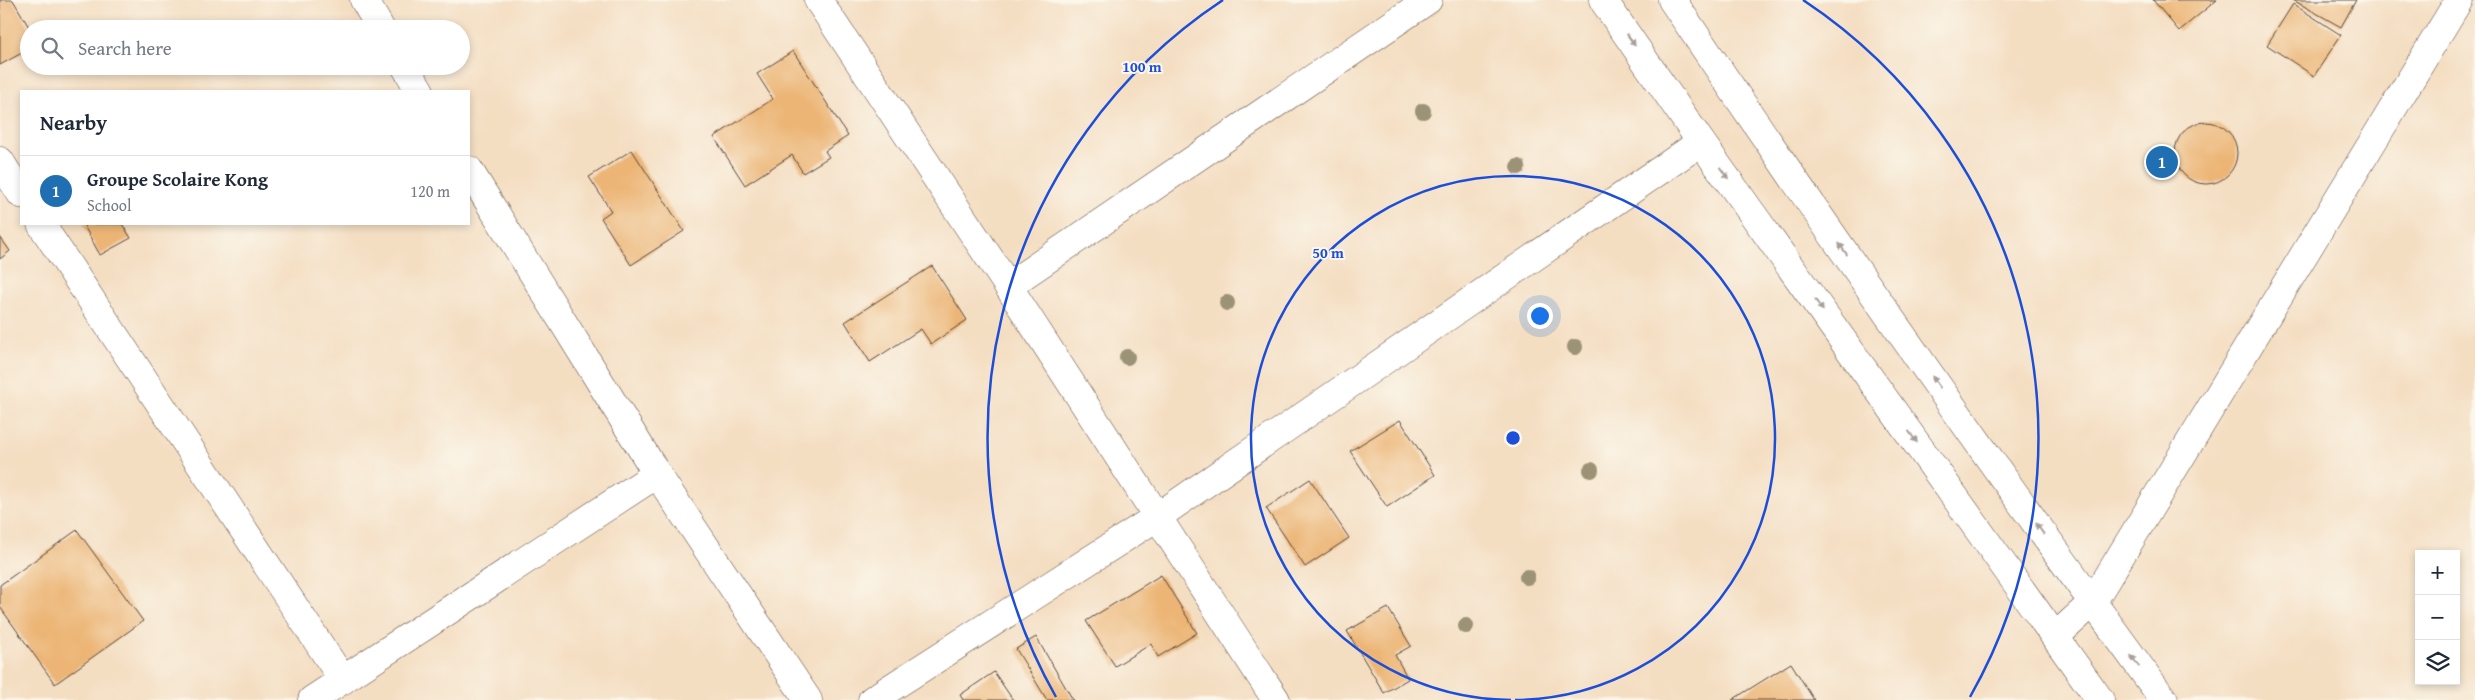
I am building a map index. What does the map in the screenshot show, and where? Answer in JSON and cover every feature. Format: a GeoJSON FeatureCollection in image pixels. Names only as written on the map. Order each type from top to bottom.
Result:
{"type":"FeatureCollection","features":[{"type":"Feature","properties":{"kind":"street"},"geometry":{"type":"LineString","coordinates":[[364,0],[376,20]]}},
{"type":"Feature","properties":{"kind":"street"},"geometry":{"type":"LineString","coordinates":[[818,0],[1008,286],[1276,700]]}},
{"type":"Feature","properties":{"kind":"street"},"geometry":{"type":"LineString","coordinates":[[1008,286],[1428,0]]}},
{"type":"Feature","properties":{"kind":"street"},"geometry":{"type":"LineString","coordinates":[[1603,0],[1701,142],[2100,700]]}},
{"type":"Feature","properties":{"kind":"street"},"geometry":{"type":"LineString","coordinates":[[1672,0],[1762,134],[2092,603],[2164,700]]}},
{"type":"Feature","properties":{"kind":"street"},"geometry":{"type":"LineString","coordinates":[[2056,636],[2092,603],[2459,0]]}},
{"type":"Feature","properties":{"kind":"street"},"geometry":{"type":"LineString","coordinates":[[410,75],[419,90]]}},
{"type":"Feature","properties":{"kind":"street"},"geometry":{"type":"LineString","coordinates":[[872,700],[1157,517],[1701,142]]}},
{"type":"Feature","properties":{"kind":"street"},"geometry":{"type":"LineString","coordinates":[[0,162],[20,192]]}},
{"type":"Feature","properties":{"kind":"street"},"geometry":{"type":"LineString","coordinates":[[470,172],[657,474],[808,700]]}},
{"type":"Feature","properties":{"kind":"street"},"geometry":{"type":"LineString","coordinates":[[42,225],[343,680]]}},
{"type":"Feature","properties":{"kind":"street"},"geometry":{"type":"LineString","coordinates":[[312,700],[657,474]]}},
{"type":"Feature","properties":{"kind":"building"},"geometry":{"type":"Polygon","coordinates":[[[0,0],[13,0],[25,20],[20,20],[20,54],[0,65],[0,0]]]}},
{"type":"Feature","properties":{"kind":"building"},"geometry":{"type":"Polygon","coordinates":[[[2153,0],[2217,0],[2179,31],[2153,0]]]}},
{"type":"Feature","properties":{"kind":"building"},"geometry":{"type":"Polygon","coordinates":[[[2293,0],[2356,0],[2341,27],[2293,0]]]}},
{"type":"Feature","properties":{"kind":"building"},"geometry":{"type":"Polygon","coordinates":[[[2293,4],[2341,35],[2314,76],[2267,45],[2293,4]]]}},
{"type":"Feature","properties":{"kind":"building"},"geometry":{"type":"Polygon","coordinates":[[[793,51],[848,136],[825,151],[829,157],[803,173],[792,155],[745,185],[714,137],[773,99],[757,74],[793,51]]]}},
{"type":"Feature","properties":{"kind":"building"},"geometry":{"type":"Polygon","coordinates":[[[2200,122],[2212,122],[2228,131],[2235,141],[2237,153],[2235,165],[2228,175],[2212,184],[2200,184],[2189,179],[2180,170],[2175,159],[2175,147],[2180,136],[2189,127],[2200,122]]]}},
{"type":"Feature","properties":{"kind":"building"},"geometry":{"type":"Polygon","coordinates":[[[632,150],[684,231],[631,265],[601,218],[611,211],[589,177],[632,150]]]}},
{"type":"Feature","properties":{"kind":"building"},"geometry":{"type":"Polygon","coordinates":[[[84,225],[123,225],[131,238],[100,255],[84,225]]]}},
{"type":"Feature","properties":{"kind":"building"},"geometry":{"type":"Polygon","coordinates":[[[0,237],[10,251],[0,259],[0,237]]]}},
{"type":"Feature","properties":{"kind":"building"},"geometry":{"type":"Polygon","coordinates":[[[932,266],[967,320],[931,344],[921,329],[870,362],[845,322],[932,266]]]}},
{"type":"Feature","properties":{"kind":"building"},"geometry":{"type":"Polygon","coordinates":[[[1400,420],[1435,475],[1387,507],[1350,451],[1400,420]]]}},
{"type":"Feature","properties":{"kind":"building"},"geometry":{"type":"Polygon","coordinates":[[[1310,479],[1349,538],[1305,567],[1266,508],[1310,479]]]}},
{"type":"Feature","properties":{"kind":"building"},"geometry":{"type":"Polygon","coordinates":[[[77,530],[143,621],[55,684],[0,607],[0,585],[77,530]]]}},
{"type":"Feature","properties":{"kind":"building"},"geometry":{"type":"Polygon","coordinates":[[[1161,575],[1197,633],[1158,657],[1151,644],[1115,666],[1086,621],[1161,575]]]}},
{"type":"Feature","properties":{"kind":"building"},"geometry":{"type":"Polygon","coordinates":[[[1388,608],[1411,646],[1395,655],[1408,679],[1384,693],[1347,631],[1388,608]]]}},
{"type":"Feature","properties":{"kind":"building"},"geometry":{"type":"Polygon","coordinates":[[[1036,637],[1073,700],[1047,700],[1016,649],[1036,637]]]}},
{"type":"Feature","properties":{"kind":"building"},"geometry":{"type":"Polygon","coordinates":[[[1791,663],[1814,700],[1732,700],[1791,663]]]}},
{"type":"Feature","properties":{"kind":"building"},"geometry":{"type":"Polygon","coordinates":[[[994,672],[1013,700],[963,700],[960,695],[994,672]]]}},
{"type":"Feature","properties":{"kind":"place","name":"Groupe Scolaire Kong"},"geometry":{"type":"Point","coordinates":[2162,162]}}]}
